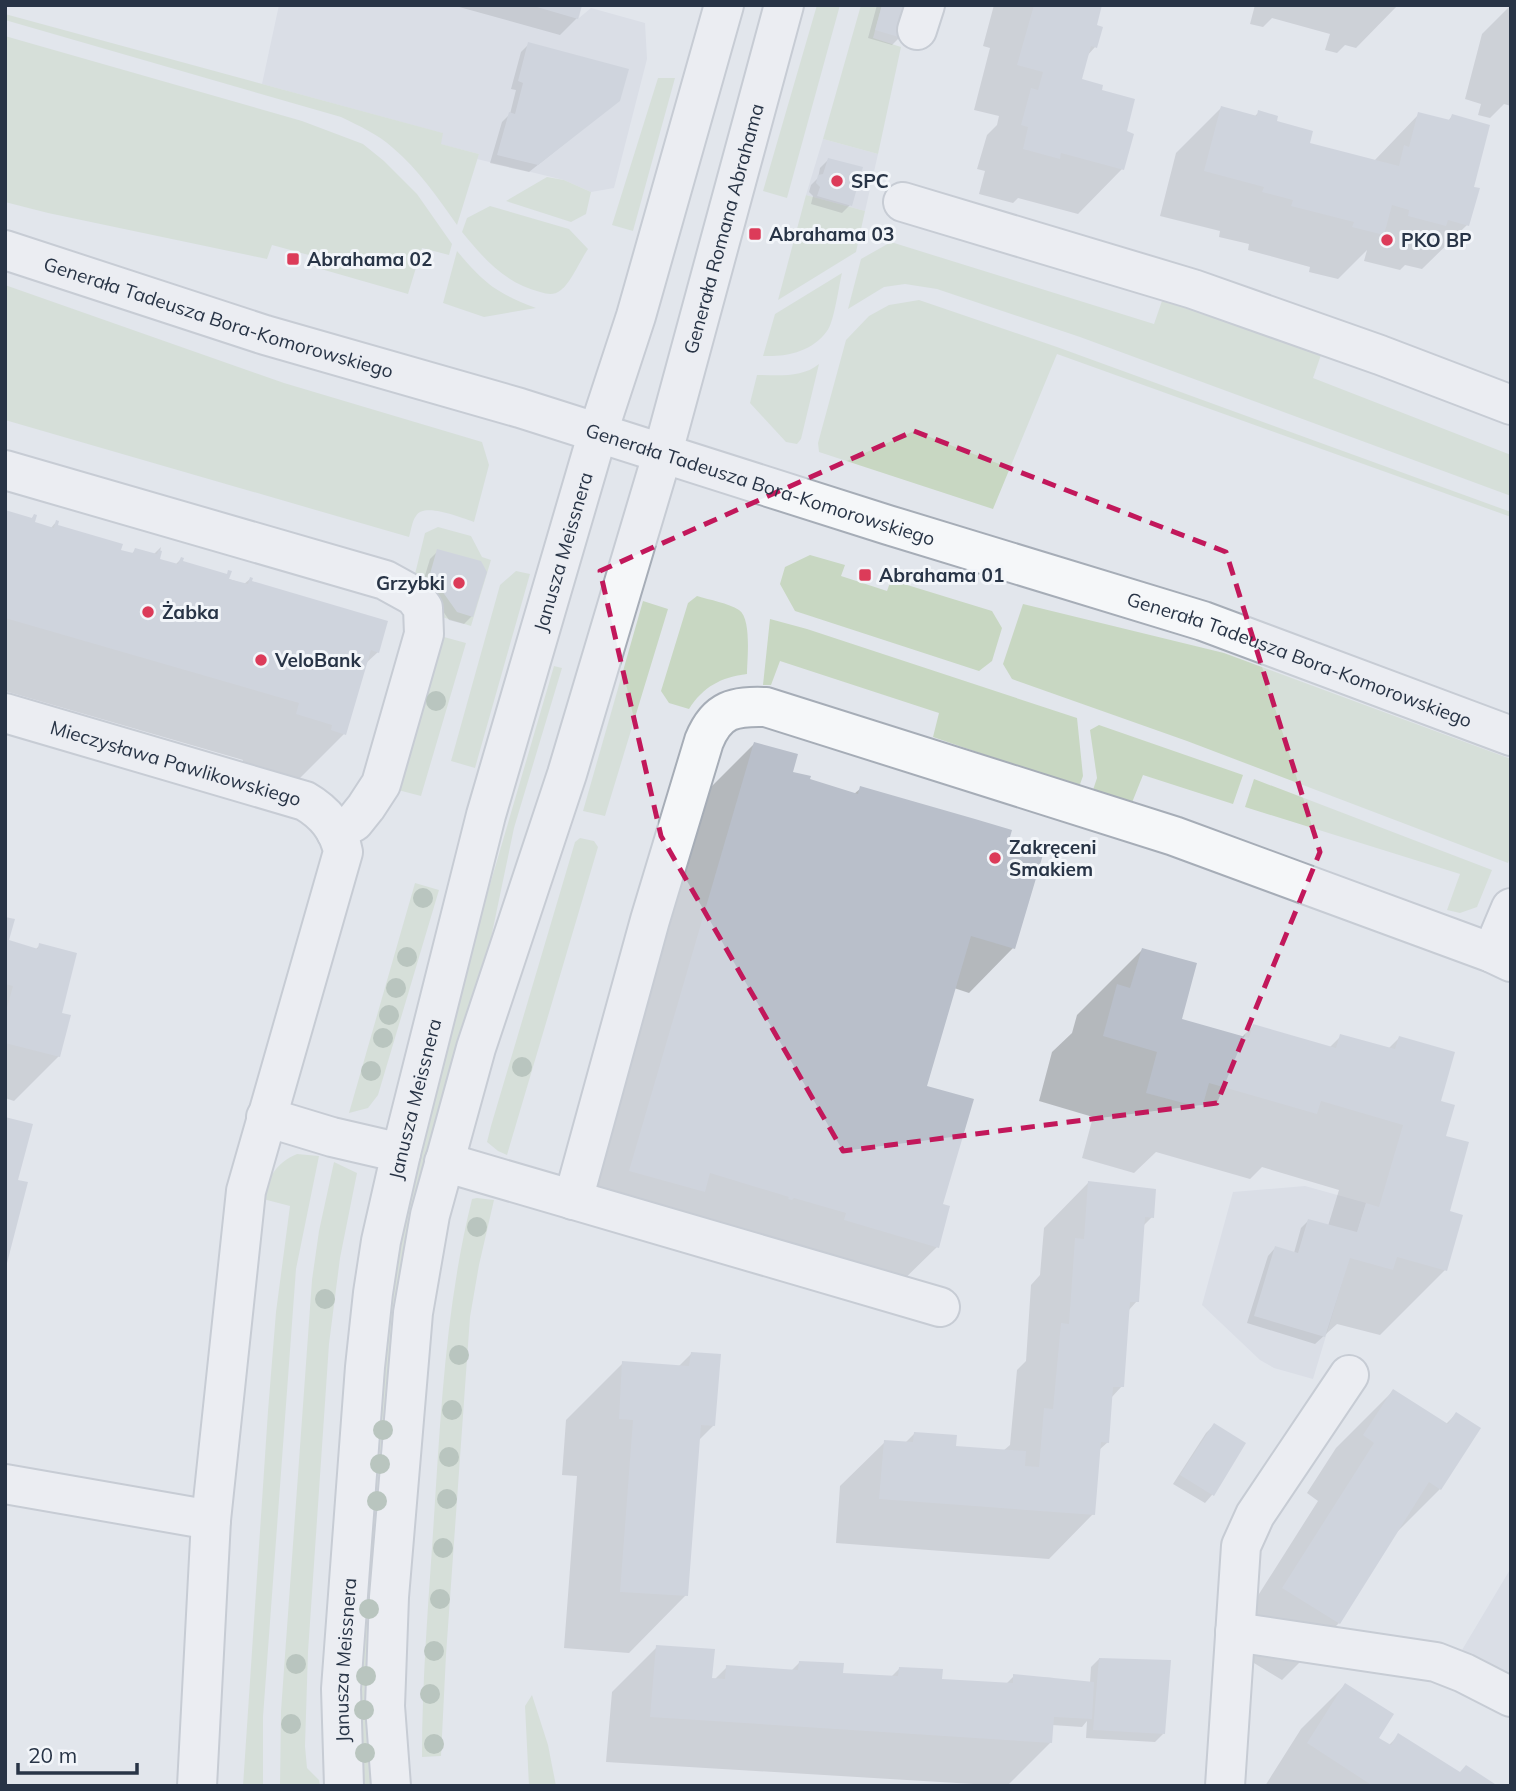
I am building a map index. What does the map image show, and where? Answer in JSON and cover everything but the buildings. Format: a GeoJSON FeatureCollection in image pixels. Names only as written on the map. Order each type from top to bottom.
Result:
{"type":"FeatureCollection","features":[{"type":"Feature","properties":{"kind":"street"},"geometry":{"type":"LineString","coordinates":[[598,432],[636,316],[724,5]]}},
{"type":"Feature","properties":{"kind":"street","name":"Generała Romana Abrahama"},"geometry":{"type":"LineString","coordinates":[[663,452],[784,5]]}},
{"type":"Feature","properties":{"kind":"street"},"geometry":{"type":"LineString","coordinates":[[902,202],[1193,289],[1511,405]]}},
{"type":"Feature","properties":{"kind":"street","name":"Generała Tadeusza Bora-Komorowskiego"},"geometry":{"type":"LineString","coordinates":[[5,250],[265,335],[598,432],[875,521],[1203,621],[1511,736]]}},
{"type":"Feature","properties":{"kind":"street","name":"Janusza Meissnera"},"geometry":{"type":"LineString","coordinates":[[344,1786],[341,1689],[365,1367],[379,1254],[401,1153],[486,815],[598,432]]}},
{"type":"Feature","properties":{"kind":"street"},"geometry":{"type":"LineString","coordinates":[[391,1786],[385,1706],[389,1611],[413,1313],[430,1216],[476,1048],[567,774],[663,452]]}},
{"type":"Feature","properties":{"kind":"street"},"geometry":{"type":"LineString","coordinates":[[5,470],[385,580],[414,596],[423,608],[425,634],[387,768],[366,807],[354,822],[336,832],[343,852],[246,1192],[211,1520],[197,1786]]}},
{"type":"Feature","properties":{"kind":"street"},"geometry":{"type":"LineString","coordinates":[[573,1200],[650,920],[704,741],[710,725],[735,708],[766,707],[1174,836],[1501,957],[1511,908]]}},
{"type":"Feature","properties":{"kind":"street","name":"Mieczysława Pawlikowskiego"},"geometry":{"type":"LineString","coordinates":[[5,713],[294,797],[316,807],[326,816],[336,832]]}},
{"type":"Feature","properties":{"kind":"street"},"geometry":{"type":"LineString","coordinates":[[266,1117],[332,1137],[401,1153]]}},
{"type":"Feature","properties":{"kind":"street"},"geometry":{"type":"LineString","coordinates":[[444,1162],[940,1307]]}},
{"type":"Feature","properties":{"kind":"street"},"geometry":{"type":"LineString","coordinates":[[1225,1786],[1240,1558],[1246,1531],[1349,1375]]}},
{"type":"Feature","properties":{"kind":"street"},"geometry":{"type":"LineString","coordinates":[[5,1485],[211,1520]]}},
{"type":"Feature","properties":{"kind":"street"},"geometry":{"type":"LineString","coordinates":[[1235,1632],[1412,1648],[1511,1697]]}},
{"type":"Feature","properties":{"kind":"highlighted area"},"geometry":{"type":"Polygon","coordinates":[[[914,431],[1226,552],[1320,852],[1217,1103],[843,1151],[661,836],[600,571],[914,431]]]}},
{"type":"Feature","properties":{"kind":"shaded area"},"geometry":{"type":"Polygon","coordinates":[[[279,5],[582,5],[579,18],[591,8],[645,23],[647,59],[614,188],[591,192],[564,180],[477,159],[479,154],[440,144],[442,133],[262,84],[279,5]]]}},
{"type":"Feature","properties":{"kind":"shaded area"},"geometry":{"type":"Polygon","coordinates":[[[823,139],[878,154],[865,211],[806,195],[823,139]]]}},
{"type":"Feature","properties":{"kind":"shaded area"},"geometry":{"type":"Polygon","coordinates":[[[1305,1186],[1366,1203],[1313,1379],[1274,1368],[1260,1360],[1202,1305],[1233,1192],[1305,1186]]]}},
{"type":"Feature","properties":{"kind":"shaded area"},"geometry":{"type":"Polygon","coordinates":[[[1511,1568],[1511,1680],[1462,1650],[1511,1568]]]}},
{"type":"Feature","properties":{"kind":"green space"},"geometry":{"type":"Polygon","coordinates":[[[817,5],[840,5],[787,198],[763,191],[817,5]]]}},
{"type":"Feature","properties":{"kind":"green space"},"geometry":{"type":"Polygon","coordinates":[[[861,5],[882,5],[873,38],[901,47],[878,154],[823,139],[861,5]]]}},
{"type":"Feature","properties":{"kind":"green space"},"geometry":{"type":"Polygon","coordinates":[[[5,14],[443,133],[441,144],[479,154],[457,225],[402,156],[375,134],[341,117],[5,20],[5,14]]]}},
{"type":"Feature","properties":{"kind":"green space"},"geometry":{"type":"Polygon","coordinates":[[[5,36],[302,121],[363,144],[417,194],[452,244],[449,255],[422,248],[408,294],[314,267],[316,257],[272,245],[267,259],[5,202],[5,36]]]}},
{"type":"Feature","properties":{"kind":"green space"},"geometry":{"type":"Polygon","coordinates":[[[658,78],[675,78],[633,231],[612,225],[658,78]]]}},
{"type":"Feature","properties":{"kind":"green space"},"geometry":{"type":"Polygon","coordinates":[[[547,177],[564,180],[591,192],[586,214],[571,222],[506,201],[547,177]]]}},
{"type":"Feature","properties":{"kind":"green space"},"geometry":{"type":"Polygon","coordinates":[[[806,195],[865,211],[856,252],[778,300],[806,195]]]}},
{"type":"Feature","properties":{"kind":"green space"},"geometry":{"type":"Polygon","coordinates":[[[490,206],[569,229],[588,249],[561,290],[548,294],[516,283],[496,269],[470,242],[462,232],[467,218],[490,206]]]}},
{"type":"Feature","properties":{"kind":"green space"},"geometry":{"type":"Polygon","coordinates":[[[891,242],[1154,324],[1163,298],[1322,352],[1313,378],[1511,455],[1511,496],[1080,337],[937,289],[905,284],[884,287],[848,309],[861,259],[891,242]]]}},
{"type":"Feature","properties":{"kind":"green space"},"geometry":{"type":"Polygon","coordinates":[[[457,251],[492,286],[536,308],[484,317],[443,303],[457,251]]]}},
{"type":"Feature","properties":{"kind":"green space"},"geometry":{"type":"Polygon","coordinates":[[[842,273],[830,327],[821,338],[798,352],[763,356],[775,314],[842,273]]]}},
{"type":"Feature","properties":{"kind":"green space"},"geometry":{"type":"Polygon","coordinates":[[[5,285],[284,383],[482,442],[489,465],[474,522],[427,510],[416,516],[409,537],[5,420],[5,285]]]}},
{"type":"Feature","properties":{"kind":"green space"},"geometry":{"type":"Polygon","coordinates":[[[919,300],[1057,347],[1511,512],[1511,517],[1057,354],[993,509],[819,452],[818,443],[846,340],[869,316],[889,305],[919,300]]]}},
{"type":"Feature","properties":{"kind":"green space"},"geometry":{"type":"Polygon","coordinates":[[[819,364],[801,439],[797,444],[786,442],[750,403],[757,375],[798,374],[819,364]]]}},
{"type":"Feature","properties":{"kind":"green space"},"geometry":{"type":"Polygon","coordinates":[[[438,527],[471,536],[482,557],[491,560],[471,626],[442,617],[425,581],[415,574],[425,533],[438,527]]]}},
{"type":"Feature","properties":{"kind":"green space"},"geometry":{"type":"Polygon","coordinates":[[[810,555],[845,565],[841,576],[887,591],[891,580],[992,611],[1002,628],[992,661],[979,671],[795,611],[780,584],[785,567],[810,555]]]}},
{"type":"Feature","properties":{"kind":"green space"},"geometry":{"type":"Polygon","coordinates":[[[516,571],[530,574],[475,768],[451,761],[500,585],[516,571]]]}},
{"type":"Feature","properties":{"kind":"green space"},"geometry":{"type":"Polygon","coordinates":[[[697,596],[730,605],[743,615],[747,631],[747,674],[714,684],[700,695],[689,709],[669,703],[661,691],[688,603],[697,596]]]}},
{"type":"Feature","properties":{"kind":"green space"},"geometry":{"type":"Polygon","coordinates":[[[643,601],[668,609],[605,816],[583,811],[643,601]]]}},
{"type":"Feature","properties":{"kind":"green space"},"geometry":{"type":"Polygon","coordinates":[[[1023,604],[1224,653],[1511,759],[1511,854],[1508,863],[1187,741],[1012,679],[1003,664],[1023,604]]]}},
{"type":"Feature","properties":{"kind":"green space"},"geometry":{"type":"Polygon","coordinates":[[[770,619],[1077,718],[1083,776],[1079,787],[933,737],[939,713],[780,661],[771,685],[763,685],[770,619]]]}},
{"type":"Feature","properties":{"kind":"green space"},"geometry":{"type":"Polygon","coordinates":[[[444,637],[466,643],[421,796],[398,790],[444,637]]]}},
{"type":"Feature","properties":{"kind":"green space"},"geometry":{"type":"Polygon","coordinates":[[[554,666],[562,668],[514,828],[486,962],[442,1121],[376,1786],[356,1786],[353,1753],[380,1334],[443,1045],[554,666]]]}},
{"type":"Feature","properties":{"kind":"green space"},"geometry":{"type":"Polygon","coordinates":[[[1099,725],[1243,775],[1233,804],[1143,775],[1131,805],[1092,793],[1097,778],[1090,730],[1099,725]]]}},
{"type":"Feature","properties":{"kind":"green space"},"geometry":{"type":"Polygon","coordinates":[[[1254,779],[1492,870],[1477,907],[1460,913],[1447,910],[1460,874],[1245,807],[1254,779]]]}},
{"type":"Feature","properties":{"kind":"green space"},"geometry":{"type":"Polygon","coordinates":[[[580,838],[594,841],[598,847],[507,1155],[487,1142],[575,842],[580,838]]]}},
{"type":"Feature","properties":{"kind":"green space"},"geometry":{"type":"Polygon","coordinates":[[[415,883],[439,890],[378,1095],[368,1108],[349,1113],[415,883]]]}},
{"type":"Feature","properties":{"kind":"green space"},"geometry":{"type":"Polygon","coordinates":[[[297,1154],[319,1156],[296,1269],[263,1717],[263,1786],[243,1786],[276,1312],[290,1206],[263,1199],[274,1172],[297,1154]]]}},
{"type":"Feature","properties":{"kind":"green space"},"geometry":{"type":"Polygon","coordinates":[[[334,1162],[357,1173],[340,1258],[329,1344],[308,1652],[305,1746],[307,1768],[319,1780],[320,1786],[280,1786],[281,1711],[312,1280],[334,1162]]]}},
{"type":"Feature","properties":{"kind":"green space"},"geometry":{"type":"Polygon","coordinates":[[[472,1199],[494,1200],[470,1317],[441,1756],[422,1757],[426,1637],[446,1357],[463,1238],[472,1199]]]}},
{"type":"Feature","properties":{"kind":"green space"},"geometry":{"type":"Polygon","coordinates":[[[532,1695],[548,1745],[556,1786],[529,1786],[525,1706],[532,1695]]]}},
{"type":"Feature","properties":{"kind":"place","name":"SPC"},"geometry":{"type":"Point","coordinates":[837,181]}},
{"type":"Feature","properties":{"kind":"place","name":"Abrahama 03"},"geometry":{"type":"Point","coordinates":[755,234]}},
{"type":"Feature","properties":{"kind":"place","name":"PKO BP"},"geometry":{"type":"Point","coordinates":[1387,240]}},
{"type":"Feature","properties":{"kind":"place","name":"Abrahama 02"},"geometry":{"type":"Point","coordinates":[293,259]}},
{"type":"Feature","properties":{"kind":"place","name":"Abrahama 01"},"geometry":{"type":"Point","coordinates":[865,575]}},
{"type":"Feature","properties":{"kind":"place","name":"Grzybki"},"geometry":{"type":"Point","coordinates":[459,583]}},
{"type":"Feature","properties":{"kind":"place","name":"Żabka"},"geometry":{"type":"Point","coordinates":[148,612]}},
{"type":"Feature","properties":{"kind":"place","name":"VeloBank"},"geometry":{"type":"Point","coordinates":[261,660]}},
{"type":"Feature","properties":{"kind":"place","name":"Zakręceni Smakiem"},"geometry":{"type":"Point","coordinates":[995,858]}}]}
